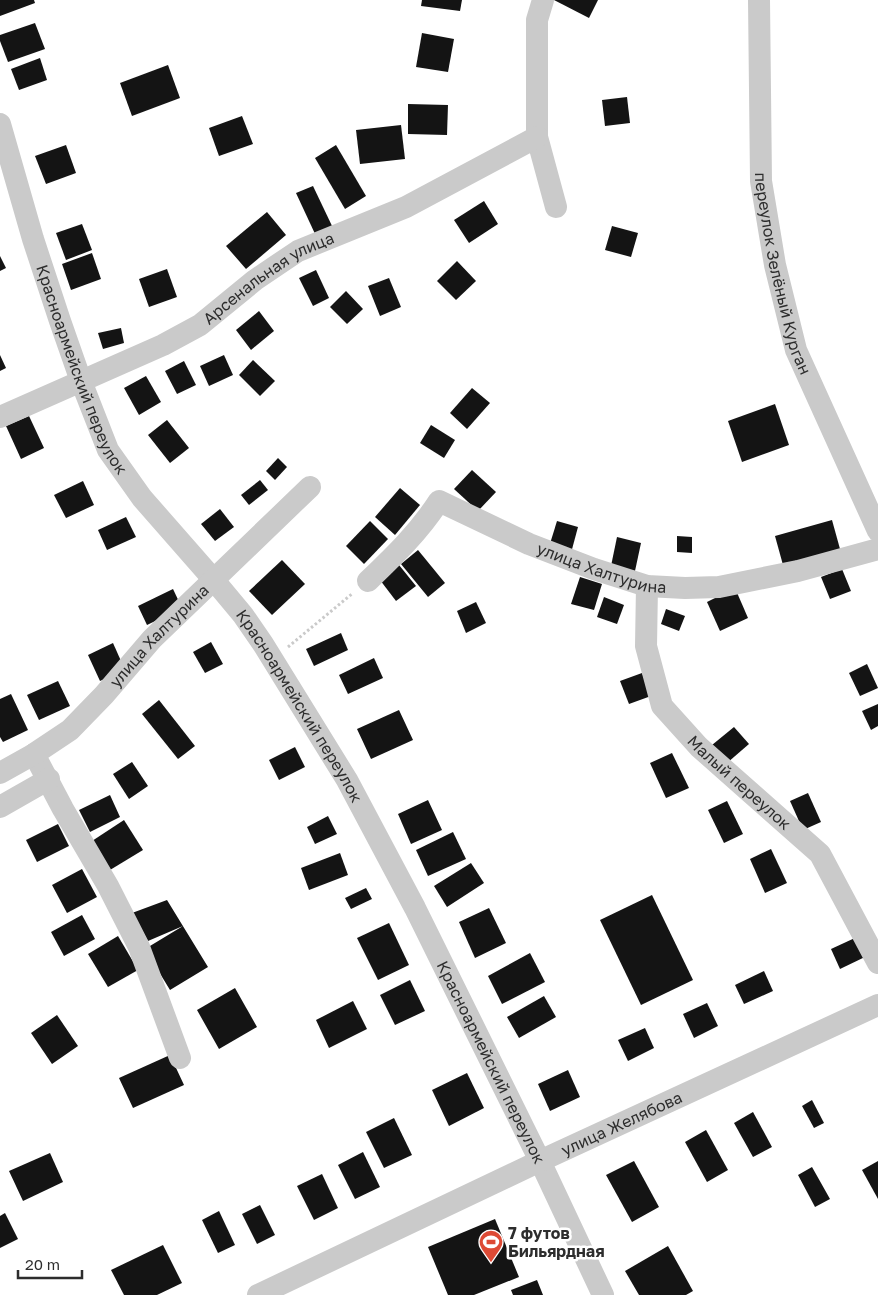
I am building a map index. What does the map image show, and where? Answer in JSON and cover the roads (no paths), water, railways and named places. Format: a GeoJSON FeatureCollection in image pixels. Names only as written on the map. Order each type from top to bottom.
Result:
{"type":"FeatureCollection","features":[{"type":"Feature","properties":{"kind":"street"},"geometry":{"type":"LineString","coordinates":[[543,0],[537,20],[537,137],[556,207]]}},
{"type":"Feature","properties":{"kind":"street","name":"переулок Зелёный Курган"},"geometry":{"type":"LineString","coordinates":[[759,0],[761,181],[775,265],[796,350],[878,531]]}},
{"type":"Feature","properties":{"kind":"street","name":"Красноармейский переулок"},"geometry":{"type":"LineString","coordinates":[[0,124],[33,239],[81,380],[108,450],[142,498],[243,615],[347,780],[419,917],[540,1160],[603,1295]]}},
{"type":"Feature","properties":{"kind":"street","name":"Арсенальная улица"},"geometry":{"type":"LineString","coordinates":[[0,417],[163,345],[200,325],[255,280],[298,251],[406,207],[537,137]]}},
{"type":"Feature","properties":{"kind":"street","name":"улица Халтурина"},"geometry":{"type":"LineString","coordinates":[[0,773],[34,754],[70,730],[104,695],[152,638],[310,487]]}},
{"type":"Feature","properties":{"kind":"street","name":"улица Халтурина"},"geometry":{"type":"LineString","coordinates":[[368,581],[427,520],[439,501],[529,544],[594,569],[647,586],[719,588],[798,571],[878,549]]}},
{"type":"Feature","properties":{"kind":"street","name":"Малый переулок"},"geometry":{"type":"LineString","coordinates":[[647,586],[646,646],[662,706],[699,747],[820,854],[878,963]]}},
{"type":"Feature","properties":{"kind":"street"},"geometry":{"type":"LineString","coordinates":[[34,754],[108,886],[139,947],[180,1058]]}},
{"type":"Feature","properties":{"kind":"street"},"geometry":{"type":"LineString","coordinates":[[0,807],[48,780]]}},
{"type":"Feature","properties":{"kind":"street","name":"улица Желябова"},"geometry":{"type":"LineString","coordinates":[[258,1295],[540,1160],[878,1006]]}},
{"type":"Feature","properties":{"kind":"place","name":"7 футов Бильярдная"},"geometry":{"type":"Point","coordinates":[491,1263]}}]}
